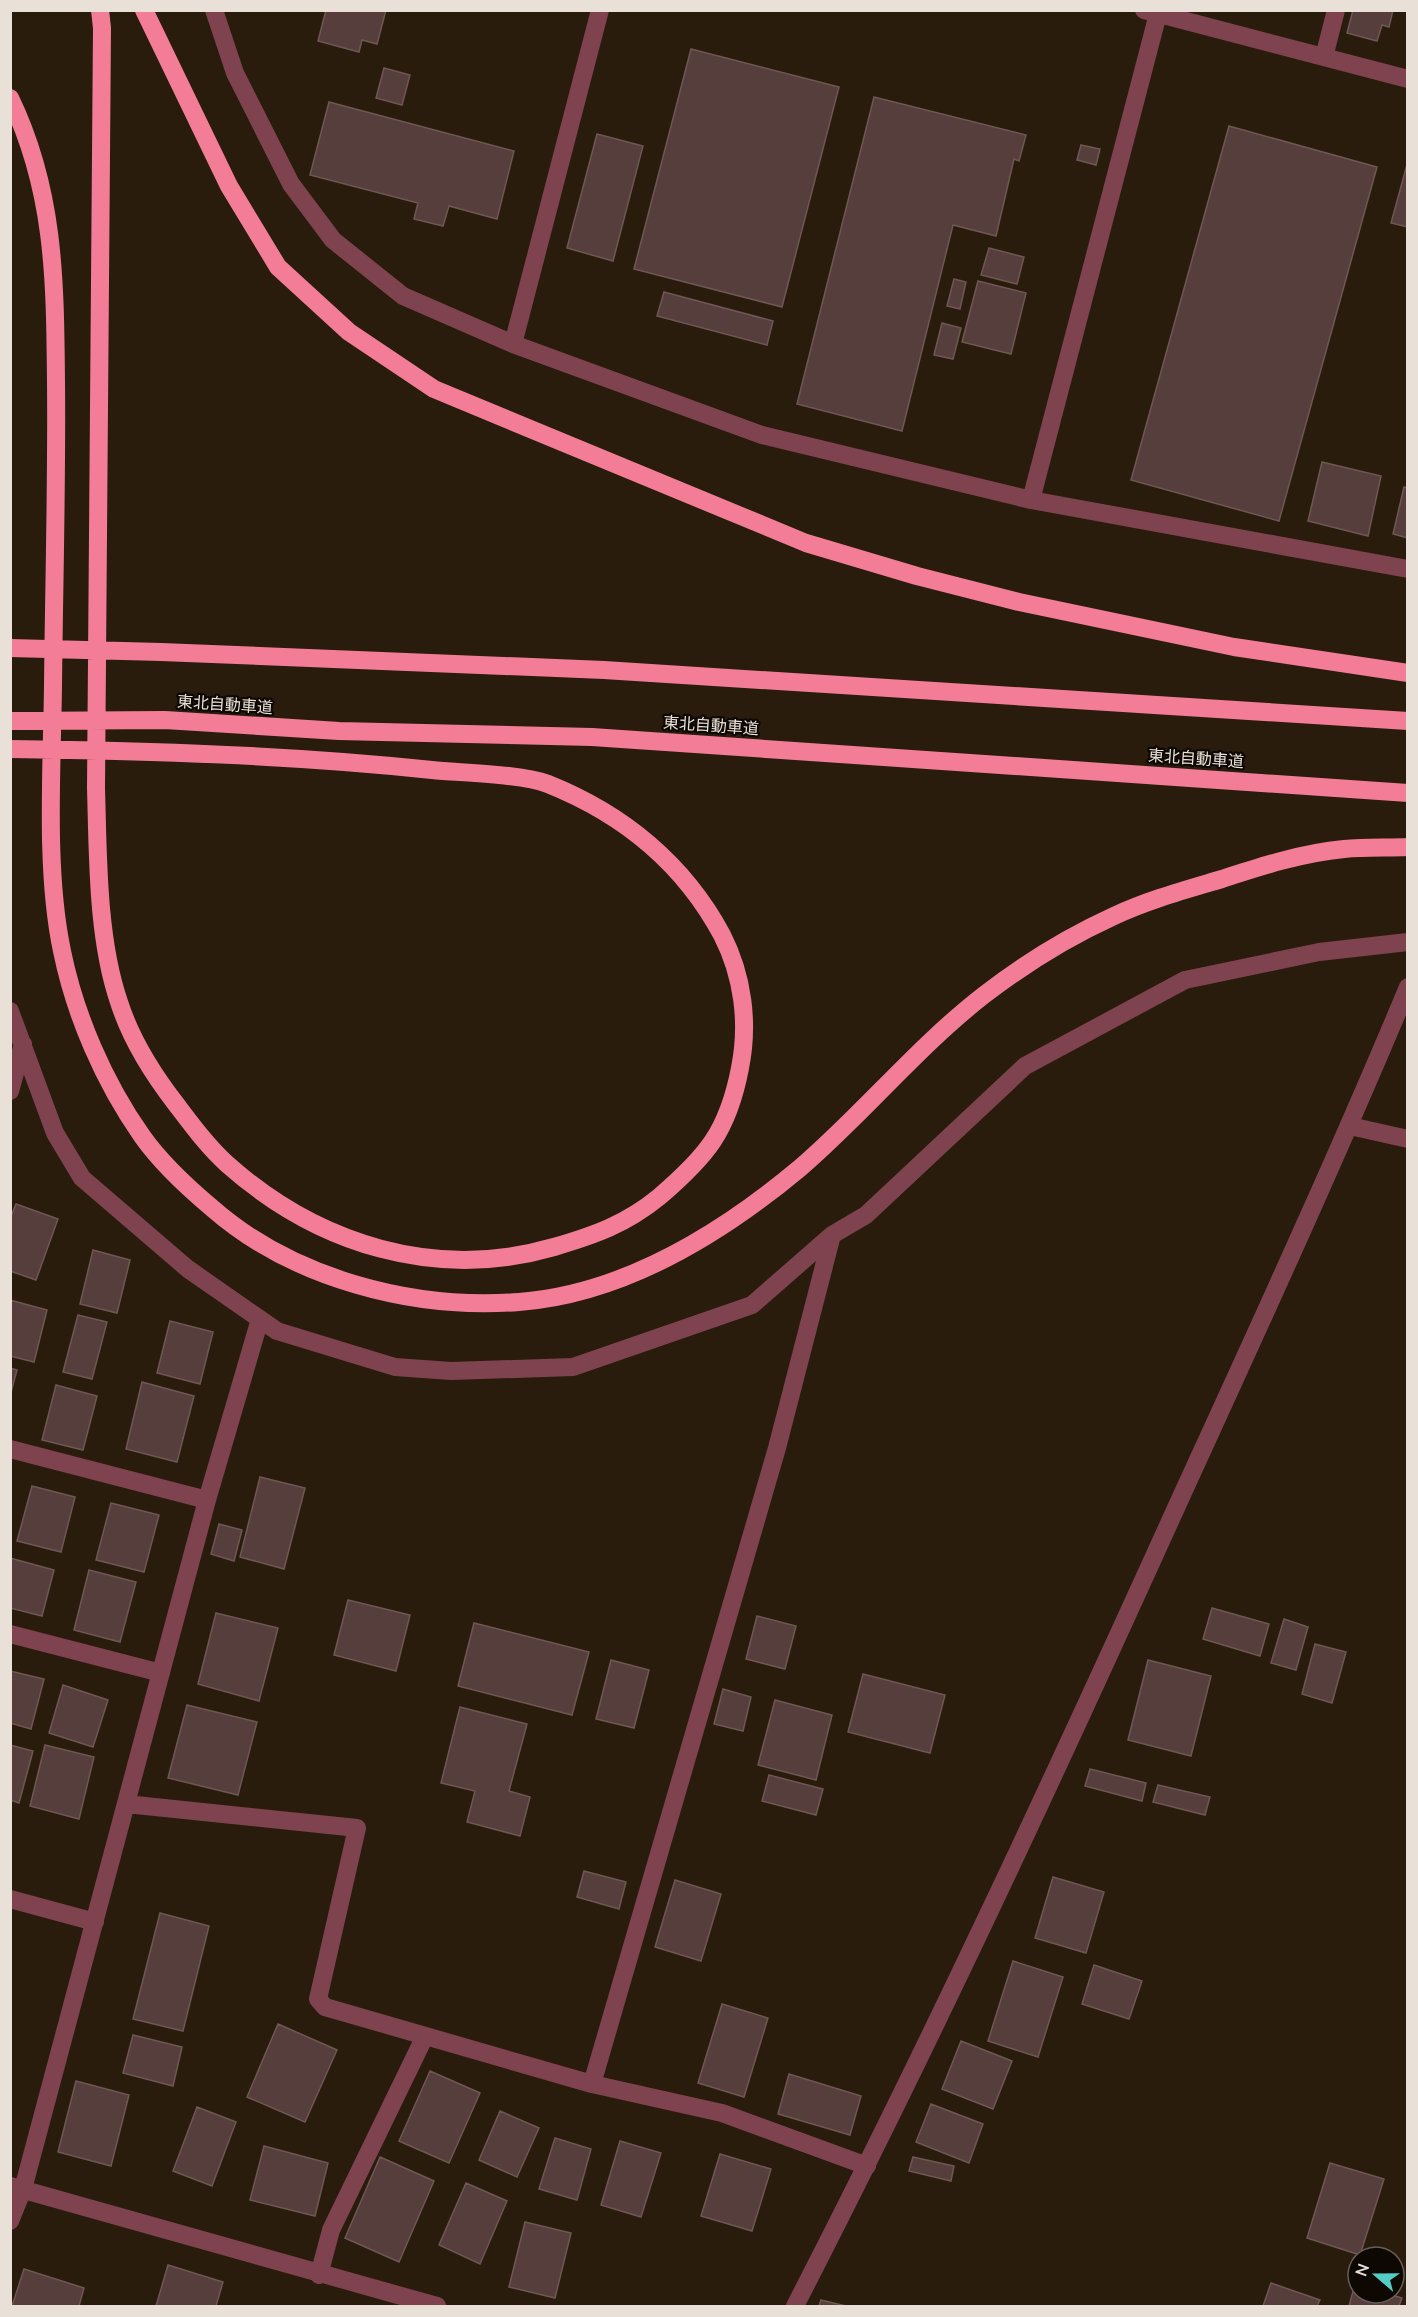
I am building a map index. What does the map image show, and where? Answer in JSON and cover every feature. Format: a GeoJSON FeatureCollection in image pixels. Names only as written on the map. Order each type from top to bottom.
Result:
{"type":"FeatureCollection","features":[{"type":"Feature","properties":{"kind":"highway"},"geometry":{"type":"LineString","coordinates":[[10,748],[169,751],[331,759],[542,781],[611,814],[650,844],[684,877],[710,913],[728,946],[741,982],[744,1052],[728,1115],[713,1144],[689,1172],[636,1215],[593,1236],[506,1259],[461,1261],[412,1256],[357,1242],[314,1224],[227,1164],[163,1087],[133,1039],[117,999],[109,962],[99,878],[97,822],[100,10]]}},
{"type":"Feature","properties":{"kind":"highway"},"geometry":{"type":"LineString","coordinates":[[144,10],[229,186],[278,267],[349,332],[434,389],[806,543],[918,576],[1019,602],[1234,647],[1407,673]]}},
{"type":"Feature","properties":{"kind":"highway"},"geometry":{"type":"LineString","coordinates":[[10,98],[29,136],[44,187],[55,275],[57,452],[51,798],[54,896],[61,949],[75,998],[104,1071],[144,1140],[198,1196],[226,1221],[260,1244],[325,1273],[388,1293],[462,1304],[539,1300],[608,1284],[676,1254],[741,1211],[801,1167],[917,1053],[986,993],[1062,944],[1113,916],[1174,893],[1270,863],[1341,849],[1407,847]]}},
{"type":"Feature","properties":{"kind":"highway"},"geometry":{"type":"LineString","coordinates":[[10,648],[604,670],[1407,721]]}},
{"type":"Feature","properties":{"kind":"highway","name":"東北自動車道"},"geometry":{"type":"LineString","coordinates":[[10,721],[165,720],[339,731],[592,737],[1407,793]]}},
{"type":"Feature","properties":{"kind":"street"},"geometry":{"type":"LineString","coordinates":[[214,10],[235,73],[291,184],[333,240],[403,296],[513,344],[762,435],[1031,500],[1407,569]]}},
{"type":"Feature","properties":{"kind":"street"},"geometry":{"type":"LineString","coordinates":[[513,344],[600,10]]}},
{"type":"Feature","properties":{"kind":"street"},"geometry":{"type":"LineString","coordinates":[[1324,57],[1336,10]]}},
{"type":"Feature","properties":{"kind":"street"},"geometry":{"type":"LineString","coordinates":[[1031,500],[1151,12],[1407,79]]}},
{"type":"Feature","properties":{"kind":"street"},"geometry":{"type":"LineString","coordinates":[[10,1011],[56,1133],[82,1178],[188,1269],[277,1330],[394,1367],[451,1371],[573,1367],[752,1305],[832,1235],[866,1215],[1025,1066],[1185,980],[1320,952],[1407,942]]}},
{"type":"Feature","properties":{"kind":"street"},"geometry":{"type":"LineString","coordinates":[[795,2307],[867,2166],[1110,1655],[1350,1126],[1407,987]]}},
{"type":"Feature","properties":{"kind":"street"},"geometry":{"type":"LineString","coordinates":[[10,1091],[23,1044]]}},
{"type":"Feature","properties":{"kind":"street"},"geometry":{"type":"LineString","coordinates":[[1350,1126],[1407,1139]]}},
{"type":"Feature","properties":{"kind":"street"},"geometry":{"type":"LineString","coordinates":[[592,2084],[777,1448],[832,1235]]}},
{"type":"Feature","properties":{"kind":"street"},"geometry":{"type":"LineString","coordinates":[[10,2221],[17,2187],[95,1922],[207,1500],[260,1319]]}},
{"type":"Feature","properties":{"kind":"street"},"geometry":{"type":"LineString","coordinates":[[10,1449],[207,1500]]}},
{"type":"Feature","properties":{"kind":"street"},"geometry":{"type":"LineString","coordinates":[[10,1634],[161,1673]]}},
{"type":"Feature","properties":{"kind":"street"},"geometry":{"type":"LineString","coordinates":[[126,1804],[357,1828],[318,1999],[325,2007],[592,2084],[722,2114],[867,2166]]}},
{"type":"Feature","properties":{"kind":"street"},"geometry":{"type":"LineString","coordinates":[[10,1899],[95,1922]]}},
{"type":"Feature","properties":{"kind":"street"},"geometry":{"type":"LineString","coordinates":[[319,2275],[331,2230],[425,2036]]}},
{"type":"Feature","properties":{"kind":"street"},"geometry":{"type":"LineString","coordinates":[[17,2187],[417,2304],[437,2307]]}},
{"type":"Feature","properties":{"kind":"building"},"geometry":{"type":"Polygon","coordinates":[[[326,10],[386,10],[377,44],[362,40],[359,52],[318,41],[326,10]]]}},
{"type":"Feature","properties":{"kind":"building"},"geometry":{"type":"Polygon","coordinates":[[[1353,10],[1393,10],[1389,27],[1382,25],[1377,41],[1347,33],[1353,10]]]}},
{"type":"Feature","properties":{"kind":"building"},"geometry":{"type":"Polygon","coordinates":[[[691,49],[839,87],[782,307],[634,269],[691,49]]]}},
{"type":"Feature","properties":{"kind":"building"},"geometry":{"type":"Polygon","coordinates":[[[384,68],[410,75],[402,105],[376,98],[384,68]]]}},
{"type":"Feature","properties":{"kind":"building"},"geometry":{"type":"Polygon","coordinates":[[[874,97],[1026,135],[1019,161],[1014,159],[996,236],[953,225],[902,431],[797,404],[874,97]]]}},
{"type":"Feature","properties":{"kind":"building"},"geometry":{"type":"Polygon","coordinates":[[[329,102],[514,151],[497,219],[449,206],[443,226],[414,219],[418,203],[310,175],[329,102]]]}},
{"type":"Feature","properties":{"kind":"building"},"geometry":{"type":"Polygon","coordinates":[[[1229,126],[1377,167],[1279,521],[1131,480],[1229,126]]]}},
{"type":"Feature","properties":{"kind":"building"},"geometry":{"type":"Polygon","coordinates":[[[597,134],[643,146],[613,261],[567,248],[597,134]]]}},
{"type":"Feature","properties":{"kind":"building"},"geometry":{"type":"Polygon","coordinates":[[[1081,145],[1100,149],[1096,165],[1077,160],[1081,145]]]}},
{"type":"Feature","properties":{"kind":"building"},"geometry":{"type":"Polygon","coordinates":[[[1408,161],[1408,227],[1391,223],[1408,161]]]}},
{"type":"Feature","properties":{"kind":"building"},"geometry":{"type":"Polygon","coordinates":[[[989,248],[1024,257],[1017,284],[981,275],[989,248]]]}},
{"type":"Feature","properties":{"kind":"building"},"geometry":{"type":"Polygon","coordinates":[[[954,279],[966,282],[960,309],[947,306],[954,279]]]}},
{"type":"Feature","properties":{"kind":"building"},"geometry":{"type":"Polygon","coordinates":[[[978,281],[1026,293],[1011,354],[962,342],[978,281]]]}},
{"type":"Feature","properties":{"kind":"building"},"geometry":{"type":"Polygon","coordinates":[[[664,292],[773,321],[767,345],[657,316],[664,292]]]}},
{"type":"Feature","properties":{"kind":"building"},"geometry":{"type":"Polygon","coordinates":[[[942,323],[961,328],[953,359],[934,355],[942,323]]]}},
{"type":"Feature","properties":{"kind":"building"},"geometry":{"type":"Polygon","coordinates":[[[1322,462],[1381,476],[1368,536],[1308,521],[1322,462]]]}},
{"type":"Feature","properties":{"kind":"building"},"geometry":{"type":"Polygon","coordinates":[[[1404,487],[1408,488],[1408,538],[1393,534],[1404,487]]]}},
{"type":"Feature","properties":{"kind":"building"},"geometry":{"type":"Polygon","coordinates":[[[16,1204],[58,1219],[36,1280],[10,1271],[10,1219],[16,1204]]]}},
{"type":"Feature","properties":{"kind":"building"},"geometry":{"type":"Polygon","coordinates":[[[93,1250],[130,1260],[117,1313],[80,1304],[93,1250]]]}},
{"type":"Feature","properties":{"kind":"building"},"geometry":{"type":"Polygon","coordinates":[[[10,1300],[47,1310],[34,1362],[10,1356],[10,1300]]]}},
{"type":"Feature","properties":{"kind":"building"},"geometry":{"type":"Polygon","coordinates":[[[78,1315],[107,1322],[92,1379],[63,1372],[78,1315]]]}},
{"type":"Feature","properties":{"kind":"building"},"geometry":{"type":"Polygon","coordinates":[[[170,1321],[213,1332],[200,1384],[157,1373],[170,1321]]]}},
{"type":"Feature","properties":{"kind":"building"},"geometry":{"type":"Polygon","coordinates":[[[10,1368],[17,1370],[10,1396],[10,1368]]]}},
{"type":"Feature","properties":{"kind":"building"},"geometry":{"type":"Polygon","coordinates":[[[142,1382],[194,1396],[177,1462],[126,1449],[142,1382]]]}},
{"type":"Feature","properties":{"kind":"building"},"geometry":{"type":"Polygon","coordinates":[[[56,1385],[97,1396],[83,1450],[42,1440],[56,1385]]]}},
{"type":"Feature","properties":{"kind":"building"},"geometry":{"type":"Polygon","coordinates":[[[260,1477],[305,1488],[284,1569],[240,1557],[260,1477]]]}},
{"type":"Feature","properties":{"kind":"building"},"geometry":{"type":"Polygon","coordinates":[[[32,1486],[75,1497],[61,1552],[17,1541],[32,1486]]]}},
{"type":"Feature","properties":{"kind":"building"},"geometry":{"type":"Polygon","coordinates":[[[111,1503],[159,1515],[144,1572],[96,1560],[111,1503]]]}},
{"type":"Feature","properties":{"kind":"building"},"geometry":{"type":"Polygon","coordinates":[[[219,1524],[242,1530],[234,1561],[211,1554],[219,1524]]]}},
{"type":"Feature","properties":{"kind":"building"},"geometry":{"type":"Polygon","coordinates":[[[10,1558],[54,1570],[42,1616],[10,1608],[10,1558]]]}},
{"type":"Feature","properties":{"kind":"building"},"geometry":{"type":"Polygon","coordinates":[[[89,1570],[136,1582],[120,1642],[74,1630],[89,1570]]]}},
{"type":"Feature","properties":{"kind":"building"},"geometry":{"type":"Polygon","coordinates":[[[348,1600],[410,1615],[396,1671],[334,1655],[348,1600]]]}},
{"type":"Feature","properties":{"kind":"building"},"geometry":{"type":"Polygon","coordinates":[[[1212,1608],[1269,1624],[1260,1656],[1203,1639],[1212,1608]]]}},
{"type":"Feature","properties":{"kind":"building"},"geometry":{"type":"Polygon","coordinates":[[[216,1613],[278,1628],[259,1701],[198,1684],[216,1613]]]}},
{"type":"Feature","properties":{"kind":"building"},"geometry":{"type":"Polygon","coordinates":[[[757,1616],[796,1626],[785,1669],[746,1659],[757,1616]]]}},
{"type":"Feature","properties":{"kind":"building"},"geometry":{"type":"Polygon","coordinates":[[[1284,1619],[1308,1627],[1296,1670],[1271,1663],[1284,1619]]]}},
{"type":"Feature","properties":{"kind":"building"},"geometry":{"type":"Polygon","coordinates":[[[474,1623],[589,1652],[572,1715],[458,1686],[474,1623]]]}},
{"type":"Feature","properties":{"kind":"building"},"geometry":{"type":"Polygon","coordinates":[[[1315,1644],[1346,1652],[1332,1703],[1302,1694],[1315,1644]]]}},
{"type":"Feature","properties":{"kind":"building"},"geometry":{"type":"Polygon","coordinates":[[[611,1660],[649,1670],[634,1728],[596,1719],[611,1660]]]}},
{"type":"Feature","properties":{"kind":"building"},"geometry":{"type":"Polygon","coordinates":[[[1148,1660],[1211,1676],[1191,1756],[1128,1740],[1148,1660]]]}},
{"type":"Feature","properties":{"kind":"building"},"geometry":{"type":"Polygon","coordinates":[[[10,1671],[44,1679],[31,1729],[10,1723],[10,1671]]]}},
{"type":"Feature","properties":{"kind":"building"},"geometry":{"type":"Polygon","coordinates":[[[863,1674],[945,1695],[930,1753],[848,1732],[863,1674]]]}},
{"type":"Feature","properties":{"kind":"building"},"geometry":{"type":"Polygon","coordinates":[[[63,1685],[108,1700],[93,1747],[49,1733],[63,1685]]]}},
{"type":"Feature","properties":{"kind":"building"},"geometry":{"type":"Polygon","coordinates":[[[723,1689],[751,1697],[743,1731],[714,1724],[723,1689]]]}},
{"type":"Feature","properties":{"kind":"building"},"geometry":{"type":"Polygon","coordinates":[[[775,1700],[832,1715],[816,1780],[758,1765],[775,1700]]]}},
{"type":"Feature","properties":{"kind":"building"},"geometry":{"type":"Polygon","coordinates":[[[187,1705],[257,1722],[238,1795],[168,1778],[187,1705]]]}},
{"type":"Feature","properties":{"kind":"building"},"geometry":{"type":"Polygon","coordinates":[[[460,1707],[527,1724],[509,1791],[530,1797],[520,1836],[467,1822],[475,1791],[441,1783],[460,1707]]]}},
{"type":"Feature","properties":{"kind":"building"},"geometry":{"type":"Polygon","coordinates":[[[10,1745],[33,1751],[19,1803],[10,1800],[10,1745]]]}},
{"type":"Feature","properties":{"kind":"building"},"geometry":{"type":"Polygon","coordinates":[[[45,1745],[94,1757],[79,1819],[30,1806],[45,1745]]]}},
{"type":"Feature","properties":{"kind":"building"},"geometry":{"type":"Polygon","coordinates":[[[1090,1769],[1146,1783],[1142,1801],[1085,1786],[1090,1769]]]}},
{"type":"Feature","properties":{"kind":"building"},"geometry":{"type":"Polygon","coordinates":[[[769,1775],[823,1789],[816,1815],[762,1801],[769,1775]]]}},
{"type":"Feature","properties":{"kind":"building"},"geometry":{"type":"Polygon","coordinates":[[[1158,1785],[1210,1797],[1205,1815],[1153,1802],[1158,1785]]]}},
{"type":"Feature","properties":{"kind":"building"},"geometry":{"type":"Polygon","coordinates":[[[584,1871],[626,1882],[619,1909],[577,1897],[584,1871]]]}},
{"type":"Feature","properties":{"kind":"building"},"geometry":{"type":"Polygon","coordinates":[[[1053,1877],[1104,1892],[1086,1953],[1035,1938],[1053,1877]]]}},
{"type":"Feature","properties":{"kind":"building"},"geometry":{"type":"Polygon","coordinates":[[[675,1880],[721,1894],[701,1961],[655,1947],[675,1880]]]}},
{"type":"Feature","properties":{"kind":"building"},"geometry":{"type":"Polygon","coordinates":[[[160,1913],[209,1926],[183,2031],[133,2019],[160,1913]]]}},
{"type":"Feature","properties":{"kind":"building"},"geometry":{"type":"Polygon","coordinates":[[[1013,1961],[1063,1977],[1038,2057],[988,2041],[1013,1961]]]}},
{"type":"Feature","properties":{"kind":"building"},"geometry":{"type":"Polygon","coordinates":[[[1094,1965],[1142,1981],[1129,2019],[1082,2004],[1094,1965]]]}},
{"type":"Feature","properties":{"kind":"building"},"geometry":{"type":"Polygon","coordinates":[[[722,2004],[768,2018],[744,2097],[698,2083],[722,2004]]]}},
{"type":"Feature","properties":{"kind":"building"},"geometry":{"type":"Polygon","coordinates":[[[278,2024],[337,2050],[305,2122],[247,2097],[278,2024]]]}},
{"type":"Feature","properties":{"kind":"building"},"geometry":{"type":"Polygon","coordinates":[[[133,2035],[182,2047],[173,2086],[123,2073],[133,2035]]]}},
{"type":"Feature","properties":{"kind":"building"},"geometry":{"type":"Polygon","coordinates":[[[961,2041],[1012,2061],[993,2109],[942,2089],[961,2041]]]}},
{"type":"Feature","properties":{"kind":"building"},"geometry":{"type":"Polygon","coordinates":[[[430,2071],[480,2093],[449,2163],[399,2141],[430,2071]]]}},
{"type":"Feature","properties":{"kind":"building"},"geometry":{"type":"Polygon","coordinates":[[[789,2074],[861,2096],[850,2135],[778,2114],[789,2074]]]}},
{"type":"Feature","properties":{"kind":"building"},"geometry":{"type":"Polygon","coordinates":[[[76,2081],[129,2095],[111,2166],[58,2152],[76,2081]]]}},
{"type":"Feature","properties":{"kind":"building"},"geometry":{"type":"Polygon","coordinates":[[[931,2104],[983,2124],[969,2163],[916,2142],[931,2104]]]}},
{"type":"Feature","properties":{"kind":"building"},"geometry":{"type":"Polygon","coordinates":[[[197,2107],[236,2122],[212,2186],[173,2171],[197,2107]]]}},
{"type":"Feature","properties":{"kind":"building"},"geometry":{"type":"Polygon","coordinates":[[[500,2111],[539,2128],[517,2177],[479,2160],[500,2111]]]}},
{"type":"Feature","properties":{"kind":"building"},"geometry":{"type":"Polygon","coordinates":[[[555,2138],[591,2149],[577,2200],[539,2189],[555,2138]]]}},
{"type":"Feature","properties":{"kind":"building"},"geometry":{"type":"Polygon","coordinates":[[[620,2141],[661,2153],[641,2217],[601,2205],[620,2141]]]}},
{"type":"Feature","properties":{"kind":"building"},"geometry":{"type":"Polygon","coordinates":[[[264,2146],[328,2163],[315,2216],[250,2200],[264,2146]]]}},
{"type":"Feature","properties":{"kind":"building"},"geometry":{"type":"Polygon","coordinates":[[[720,2154],[771,2169],[752,2231],[701,2216],[720,2154]]]}},
{"type":"Feature","properties":{"kind":"building"},"geometry":{"type":"Polygon","coordinates":[[[380,2157],[434,2181],[399,2262],[345,2238],[380,2157]]]}},
{"type":"Feature","properties":{"kind":"building"},"geometry":{"type":"Polygon","coordinates":[[[913,2157],[954,2166],[951,2181],[909,2171],[913,2157]]]}},
{"type":"Feature","properties":{"kind":"building"},"geometry":{"type":"Polygon","coordinates":[[[1330,2163],[1384,2179],[1363,2245],[1346,2245],[1346,2251],[1307,2238],[1330,2163]]]}},
{"type":"Feature","properties":{"kind":"building"},"geometry":{"type":"Polygon","coordinates":[[[466,2183],[507,2201],[480,2264],[439,2245],[466,2183]]]}},
{"type":"Feature","properties":{"kind":"building"},"geometry":{"type":"Polygon","coordinates":[[[525,2222],[571,2233],[555,2298],[509,2287],[525,2222]]]}},
{"type":"Feature","properties":{"kind":"building"},"geometry":{"type":"Polygon","coordinates":[[[168,2265],[223,2282],[216,2306],[156,2306],[168,2265]]]}},
{"type":"Feature","properties":{"kind":"building"},"geometry":{"type":"Polygon","coordinates":[[[24,2269],[84,2288],[79,2306],[12,2306],[24,2269]]]}},
{"type":"Feature","properties":{"kind":"building"},"geometry":{"type":"Polygon","coordinates":[[[1271,2283],[1320,2300],[1317,2306],[1263,2306],[1271,2283]]]}},
{"type":"Feature","properties":{"kind":"building"},"geometry":{"type":"Polygon","coordinates":[[[821,2300],[846,2306],[819,2306],[821,2300]]]}},
{"type":"Feature","properties":{"kind":"building"},"geometry":{"type":"Polygon","coordinates":[[[1349,2305],[1399,2305],[1399,2306],[1349,2305]]]}}]}
